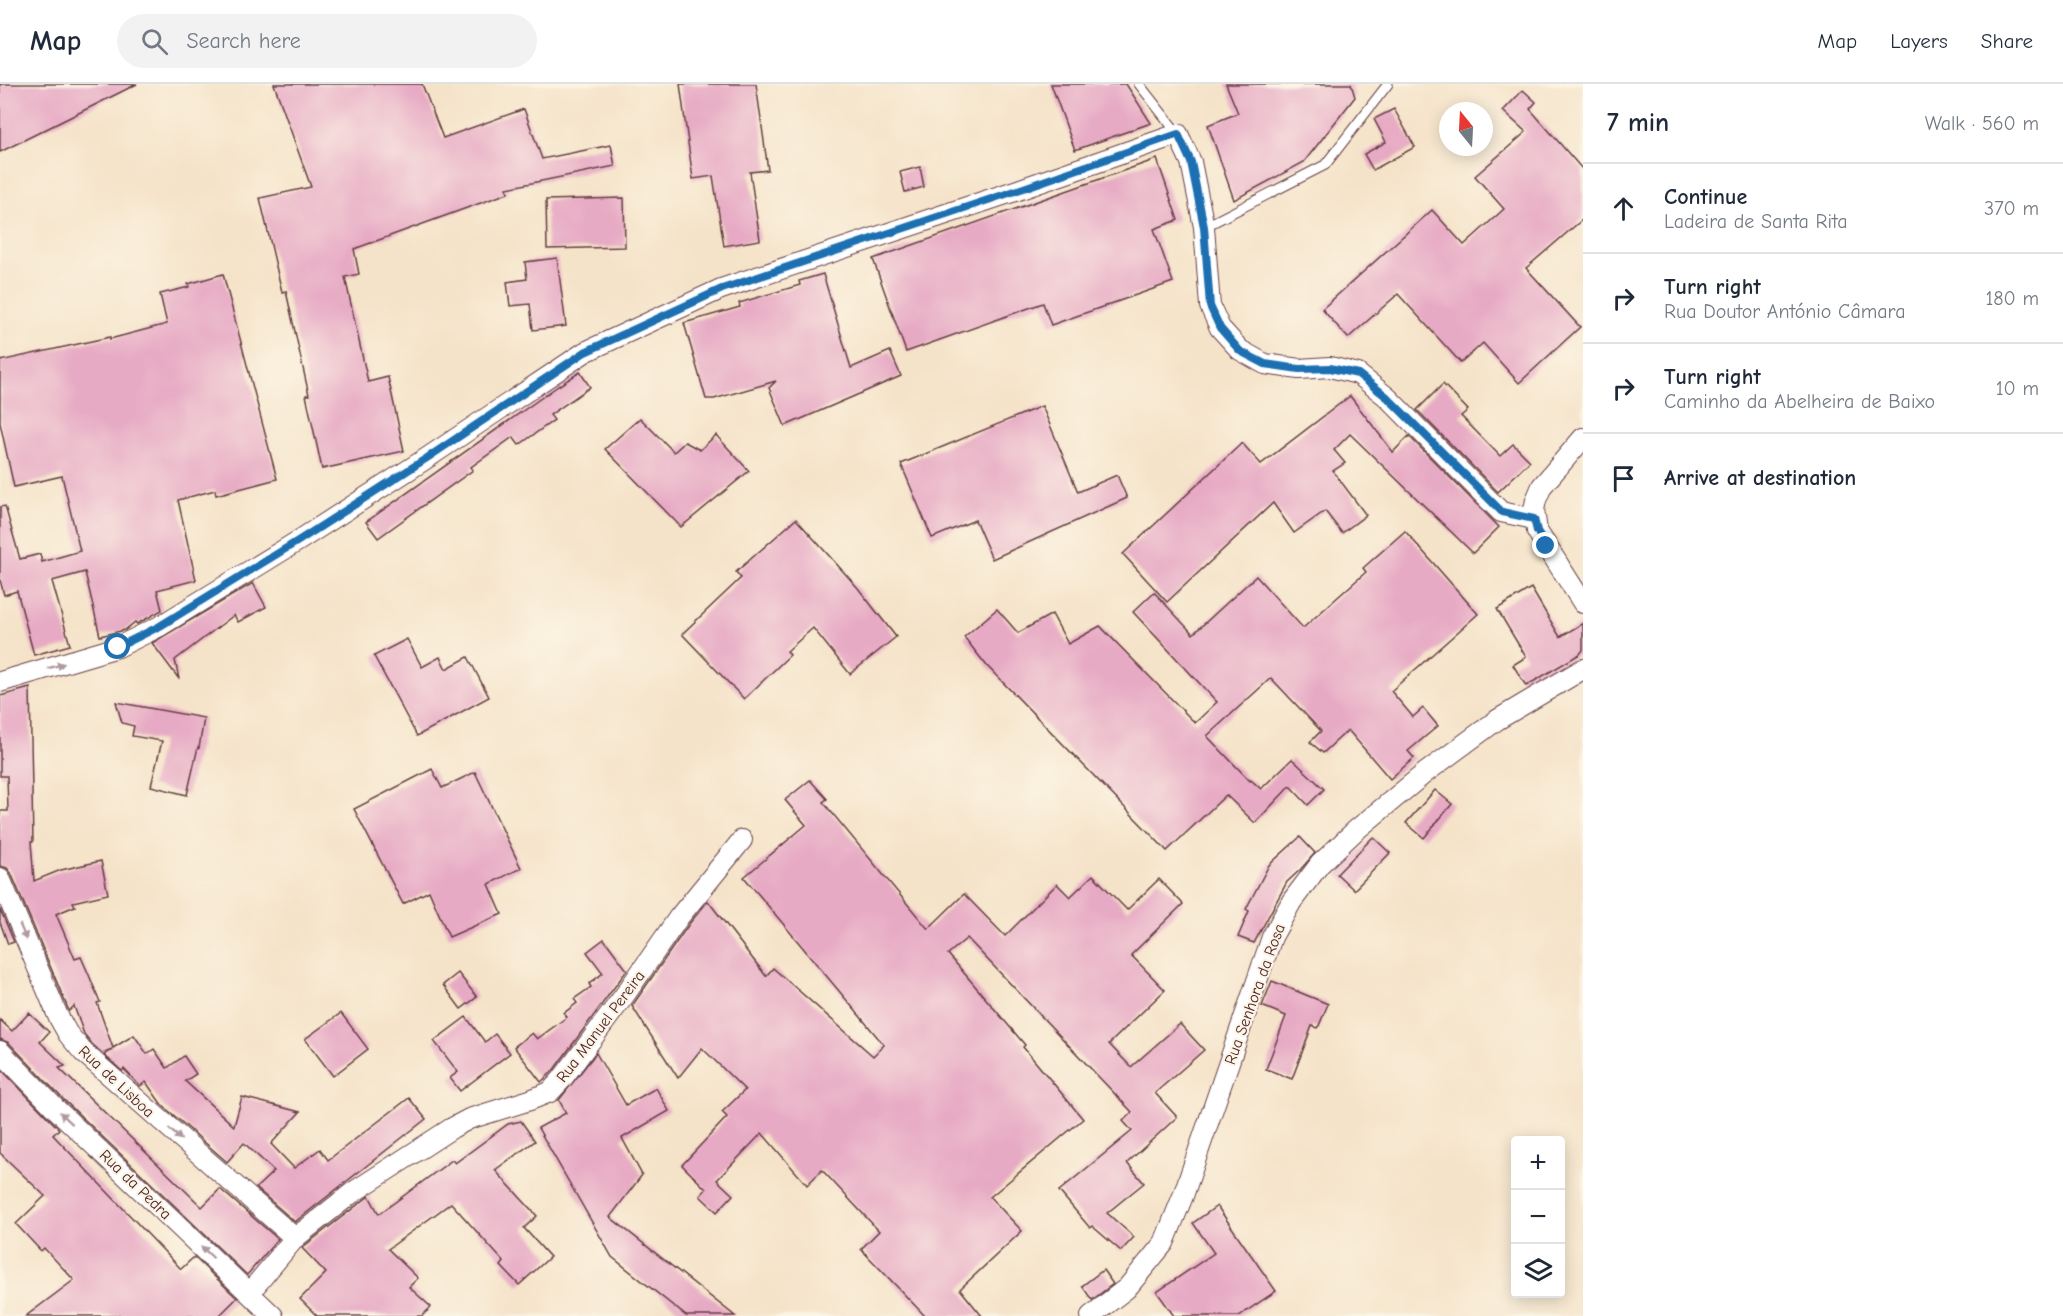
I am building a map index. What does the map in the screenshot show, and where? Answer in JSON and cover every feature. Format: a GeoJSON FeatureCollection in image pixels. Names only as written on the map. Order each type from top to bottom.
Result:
{"type":"FeatureCollection","features":[{"type":"Feature","properties":{"kind":"street"},"geometry":{"type":"LineString","coordinates":[[0,682],[118,647],[160,626],[318,528],[585,352],[722,289],[1178,134],[1191,162],[1204,227],[1210,306],[1220,328],[1240,351],[1265,364],[1299,369],[1330,368],[1358,374],[1387,397],[1502,512],[1534,519]]}},
{"type":"Feature","properties":{"kind":"street"},"geometry":{"type":"LineString","coordinates":[[1583,438],[1542,486],[1536,500],[1534,519],[1537,531],[1583,603]]}},
{"type":"Feature","properties":{"kind":"street","name":"Rua Senhora da Rosa"},"geometry":{"type":"LineString","coordinates":[[1092,1316],[1127,1288],[1164,1243],[1183,1196],[1272,937],[1292,901],[1320,864],[1425,773],[1497,720],[1583,669]]}},
{"type":"Feature","properties":{"kind":"street","name":"Rua Manuel Pereira"},"geometry":{"type":"LineString","coordinates":[[250,1292],[295,1238],[352,1193],[469,1119],[550,1092],[617,1005],[679,917],[742,840]]}},
{"type":"Feature","properties":{"kind":"street","name":"Rua de Lisboa"},"geometry":{"type":"LineString","coordinates":[[0,878],[58,1016],[68,1034],[83,1052],[295,1238]]}},
{"type":"Feature","properties":{"kind":"street","name":"Rua da Pedra"},"geometry":{"type":"LineString","coordinates":[[0,1051],[56,1108],[273,1316]]}},
{"type":"Feature","properties":{"kind":"lane"},"geometry":{"type":"LineString","coordinates":[[1139,84],[1178,134]]}},
{"type":"Feature","properties":{"kind":"lane"},"geometry":{"type":"LineString","coordinates":[[1204,227],[1325,165],[1388,84]]}},
{"type":"Feature","properties":{"kind":"building"},"geometry":{"type":"Polygon","coordinates":[[[0,84],[137,84],[0,152],[0,84]]]}},
{"type":"Feature","properties":{"kind":"building"},"geometry":{"type":"Polygon","coordinates":[[[274,84],[422,84],[443,138],[524,109],[542,159],[611,145],[615,166],[507,188],[508,193],[354,249],[359,274],[345,277],[368,382],[388,377],[404,451],[322,469],[306,395],[309,395],[286,291],[282,292],[260,198],[311,187],[274,84]]]}},
{"type":"Feature","properties":{"kind":"building"},"geometry":{"type":"Polygon","coordinates":[[[680,84],[756,84],[768,170],[750,172],[760,240],[724,246],[713,176],[693,179],[680,84]]]}},
{"type":"Feature","properties":{"kind":"building"},"geometry":{"type":"Polygon","coordinates":[[[1051,84],[1126,84],[1151,123],[1075,150],[1051,84]]]}},
{"type":"Feature","properties":{"kind":"building"},"geometry":{"type":"Polygon","coordinates":[[[1226,84],[1351,84],[1355,97],[1304,162],[1234,200],[1208,125],[1238,113],[1226,84]]]}},
{"type":"Feature","properties":{"kind":"building"},"geometry":{"type":"Polygon","coordinates":[[[1523,90],[1536,102],[1530,109],[1583,170],[1583,219],[1526,268],[1580,327],[1519,383],[1483,343],[1461,363],[1398,294],[1348,338],[1322,309],[1432,210],[1464,245],[1504,209],[1475,176],[1526,132],[1503,111],[1523,90]]]}},
{"type":"Feature","properties":{"kind":"building"},"geometry":{"type":"Polygon","coordinates":[[[1394,109],[1415,147],[1373,170],[1364,154],[1386,142],[1374,119],[1394,109]]]}},
{"type":"Feature","properties":{"kind":"building"},"geometry":{"type":"Polygon","coordinates":[[[1157,159],[1178,220],[1154,229],[1173,282],[1051,325],[1043,303],[906,352],[873,259],[1157,159]]]}},
{"type":"Feature","properties":{"kind":"building"},"geometry":{"type":"Polygon","coordinates":[[[920,167],[924,187],[905,192],[900,172],[920,167]]]}},
{"type":"Feature","properties":{"kind":"building"},"geometry":{"type":"Polygon","coordinates":[[[624,198],[625,247],[547,249],[546,200],[624,198]]]}},
{"type":"Feature","properties":{"kind":"building"},"geometry":{"type":"Polygon","coordinates":[[[557,258],[566,326],[533,330],[530,304],[510,306],[507,282],[527,279],[525,262],[557,258]]]}},
{"type":"Feature","properties":{"kind":"building"},"geometry":{"type":"Polygon","coordinates":[[[223,274],[277,479],[216,495],[215,490],[178,500],[196,580],[157,590],[162,610],[137,624],[135,622],[125,630],[100,636],[85,572],[52,581],[70,645],[34,655],[17,591],[4,595],[0,580],[0,507],[5,506],[20,559],[40,554],[42,562],[80,551],[62,476],[14,487],[0,423],[0,361],[110,337],[110,339],[167,324],[160,294],[189,287],[188,284],[223,274]]]}},
{"type":"Feature","properties":{"kind":"building"},"geometry":{"type":"Polygon","coordinates":[[[823,274],[851,368],[890,351],[901,376],[785,426],[769,388],[776,381],[714,399],[706,399],[684,323],[740,307],[739,303],[800,285],[799,281],[823,274]]]}},
{"type":"Feature","properties":{"kind":"building"},"geometry":{"type":"Polygon","coordinates":[[[580,372],[590,387],[550,415],[554,420],[519,445],[513,437],[471,467],[473,470],[378,538],[366,522],[580,372]]]}},
{"type":"Feature","properties":{"kind":"building"},"geometry":{"type":"Polygon","coordinates":[[[1443,384],[1468,410],[1461,416],[1500,456],[1513,444],[1530,461],[1498,492],[1417,410],[1443,384]]]}},
{"type":"Feature","properties":{"kind":"building"},"geometry":{"type":"Polygon","coordinates":[[[1350,396],[1393,452],[1409,436],[1499,527],[1473,553],[1350,434],[1334,450],[1345,463],[1333,471],[1366,515],[1342,533],[1325,511],[1294,533],[1273,503],[1167,602],[1123,554],[1242,443],[1261,464],[1350,396]]]}},
{"type":"Feature","properties":{"kind":"building"},"geometry":{"type":"Polygon","coordinates":[[[1042,406],[1078,492],[1117,475],[1127,498],[992,559],[975,520],[932,538],[901,464],[1042,406]]]}},
{"type":"Feature","properties":{"kind":"building"},"geometry":{"type":"Polygon","coordinates":[[[640,418],[674,452],[685,442],[700,450],[716,435],[749,471],[681,527],[605,449],[640,418]]]}},
{"type":"Feature","properties":{"kind":"building"},"geometry":{"type":"Polygon","coordinates":[[[796,519],[858,588],[896,637],[850,674],[813,628],[787,651],[790,655],[744,699],[682,634],[741,578],[736,572],[796,519]]]}},
{"type":"Feature","properties":{"kind":"building"},"geometry":{"type":"Polygon","coordinates":[[[1405,531],[1478,614],[1391,691],[1413,717],[1423,708],[1438,726],[1408,751],[1414,758],[1390,779],[1348,730],[1323,753],[1310,742],[1321,731],[1271,678],[1207,736],[1250,781],[1261,789],[1292,759],[1324,789],[1308,805],[1290,786],[1255,823],[1226,795],[1167,851],[987,666],[964,637],[997,609],[1018,633],[1052,614],[1068,644],[1100,626],[1195,723],[1217,702],[1133,612],[1154,592],[1193,634],[1256,576],[1303,628],[1366,572],[1363,568],[1405,531]]]}},
{"type":"Feature","properties":{"kind":"building"},"geometry":{"type":"Polygon","coordinates":[[[253,583],[266,607],[238,622],[234,615],[175,660],[179,679],[152,643],[253,583]]]}},
{"type":"Feature","properties":{"kind":"building"},"geometry":{"type":"Polygon","coordinates":[[[1531,588],[1560,637],[1583,623],[1583,650],[1526,686],[1513,665],[1526,657],[1497,609],[1531,588]]]}},
{"type":"Feature","properties":{"kind":"building"},"geometry":{"type":"Polygon","coordinates":[[[407,639],[422,667],[440,657],[446,669],[468,657],[489,697],[417,736],[374,656],[407,639]]]}},
{"type":"Feature","properties":{"kind":"building"},"geometry":{"type":"Polygon","coordinates":[[[30,688],[33,842],[31,842],[34,881],[61,870],[101,861],[108,894],[73,902],[75,906],[56,914],[75,959],[81,957],[89,975],[100,1002],[97,1003],[113,1048],[134,1035],[147,1054],[154,1049],[167,1068],[184,1056],[196,1074],[185,1081],[234,1126],[242,1097],[300,1112],[271,1144],[294,1168],[320,1149],[328,1160],[409,1098],[426,1119],[295,1222],[256,1188],[274,1171],[244,1143],[227,1162],[162,1105],[146,1082],[140,1086],[124,1069],[122,1071],[104,1055],[112,1049],[102,1053],[92,1044],[84,1034],[74,1006],[69,1011],[11,873],[7,868],[0,866],[0,811],[8,811],[7,776],[0,776],[0,696],[30,688]]]}},
{"type":"Feature","properties":{"kind":"building"},"geometry":{"type":"Polygon","coordinates":[[[116,702],[204,718],[187,795],[151,786],[162,741],[132,736],[134,726],[122,723],[116,702]]]}},
{"type":"Feature","properties":{"kind":"building"},"geometry":{"type":"Polygon","coordinates":[[[432,769],[442,788],[475,772],[521,868],[489,884],[502,914],[449,937],[429,891],[403,904],[354,809],[432,769]]]}},
{"type":"Feature","properties":{"kind":"building"},"geometry":{"type":"Polygon","coordinates":[[[810,780],[827,799],[823,802],[928,929],[964,894],[1005,936],[1057,884],[1070,897],[1093,875],[1127,910],[1159,879],[1183,904],[1131,955],[1165,990],[1109,1044],[1131,1067],[1180,1024],[1204,1050],[1155,1093],[1177,1117],[1127,1163],[1144,1183],[1107,1213],[1134,1237],[1121,1251],[1092,1226],[1090,1228],[1059,1191],[1132,1131],[1123,1121],[1132,1112],[967,938],[948,954],[1025,1045],[1023,1047],[1083,1119],[990,1197],[1022,1231],[960,1289],[982,1316],[925,1316],[861,1249],[879,1231],[822,1170],[807,1185],[762,1133],[717,1180],[733,1195],[717,1212],[700,1196],[706,1189],[682,1165],[727,1117],[722,1112],[745,1090],[702,1048],[678,1078],[632,1006],[689,924],[708,901],[766,976],[773,968],[873,1056],[884,1045],[744,877],[806,825],[785,800],[810,780]]]}},
{"type":"Feature","properties":{"kind":"building"},"geometry":{"type":"Polygon","coordinates":[[[1435,790],[1452,804],[1424,838],[1406,823],[1435,790]]]}},
{"type":"Feature","properties":{"kind":"building"},"geometry":{"type":"Polygon","coordinates":[[[1300,837],[1315,853],[1287,882],[1254,943],[1238,937],[1249,911],[1246,909],[1269,865],[1300,837]]]}},
{"type":"Feature","properties":{"kind":"building"},"geometry":{"type":"Polygon","coordinates":[[[1373,837],[1390,853],[1354,890],[1337,874],[1373,837]]]}},
{"type":"Feature","properties":{"kind":"building"},"geometry":{"type":"Polygon","coordinates":[[[0,909],[14,942],[8,944],[0,922],[0,909]]]}},
{"type":"Feature","properties":{"kind":"building"},"geometry":{"type":"Polygon","coordinates":[[[604,939],[627,970],[553,1071],[541,1082],[514,1047],[532,1033],[537,1039],[567,1017],[564,1013],[577,1003],[574,999],[591,987],[589,984],[603,973],[587,952],[604,939]]]}},
{"type":"Feature","properties":{"kind":"building"},"geometry":{"type":"Polygon","coordinates":[[[458,973],[477,997],[461,1009],[443,985],[458,973]]]}},
{"type":"Feature","properties":{"kind":"building"},"geometry":{"type":"Polygon","coordinates":[[[1272,981],[1328,1004],[1318,1028],[1312,1026],[1292,1079],[1266,1069],[1286,1016],[1262,1006],[1272,981]]]}},
{"type":"Feature","properties":{"kind":"building"},"geometry":{"type":"Polygon","coordinates":[[[29,1013],[49,1032],[40,1042],[65,1066],[59,1068],[202,1207],[220,1189],[278,1239],[247,1275],[63,1099],[9,1043],[0,1039],[0,1020],[12,1031],[29,1013]]]}},
{"type":"Feature","properties":{"kind":"building"},"geometry":{"type":"Polygon","coordinates":[[[341,1013],[368,1049],[333,1076],[305,1039],[341,1013]]]}},
{"type":"Feature","properties":{"kind":"building"},"geometry":{"type":"Polygon","coordinates":[[[466,1017],[485,1042],[495,1034],[510,1053],[460,1091],[450,1078],[458,1072],[434,1041],[466,1017]]]}},
{"type":"Feature","properties":{"kind":"building"},"geometry":{"type":"Polygon","coordinates":[[[596,1053],[626,1105],[656,1088],[669,1111],[622,1138],[642,1175],[610,1217],[735,1316],[686,1316],[612,1257],[538,1128],[566,1113],[559,1100],[596,1053]]]}},
{"type":"Feature","properties":{"kind":"building"},"geometry":{"type":"Polygon","coordinates":[[[0,1068],[59,1129],[53,1135],[181,1269],[194,1257],[237,1298],[219,1316],[26,1316],[74,1280],[44,1248],[41,1251],[16,1224],[45,1196],[0,1153],[0,1068]]]}},
{"type":"Feature","properties":{"kind":"building"},"geometry":{"type":"Polygon","coordinates":[[[521,1121],[535,1141],[495,1170],[537,1216],[524,1228],[550,1257],[519,1285],[501,1266],[504,1262],[451,1203],[388,1249],[418,1278],[409,1287],[431,1307],[422,1316],[317,1316],[300,1299],[326,1273],[303,1247],[369,1196],[379,1214],[452,1160],[455,1163],[508,1124],[521,1121]]]}},
{"type":"Feature","properties":{"kind":"building"},"geometry":{"type":"Polygon","coordinates":[[[1217,1206],[1276,1291],[1239,1316],[1174,1316],[1157,1292],[1214,1253],[1193,1223],[1217,1206]]]}},
{"type":"Feature","properties":{"kind":"building"},"geometry":{"type":"Polygon","coordinates":[[[1103,1270],[1113,1284],[1092,1300],[1082,1286],[1103,1270]]]}},
{"type":"Feature","properties":{"kind":"route"},"geometry":{"type":"LineString","coordinates":[[118,647],[160,626],[298,541],[585,352],[722,289],[1178,134],[1191,162],[1204,227],[1210,306],[1220,328],[1240,351],[1265,364],[1299,369],[1330,368],[1358,374],[1387,397],[1502,512],[1534,519],[1537,531],[1546,546]]}}]}
